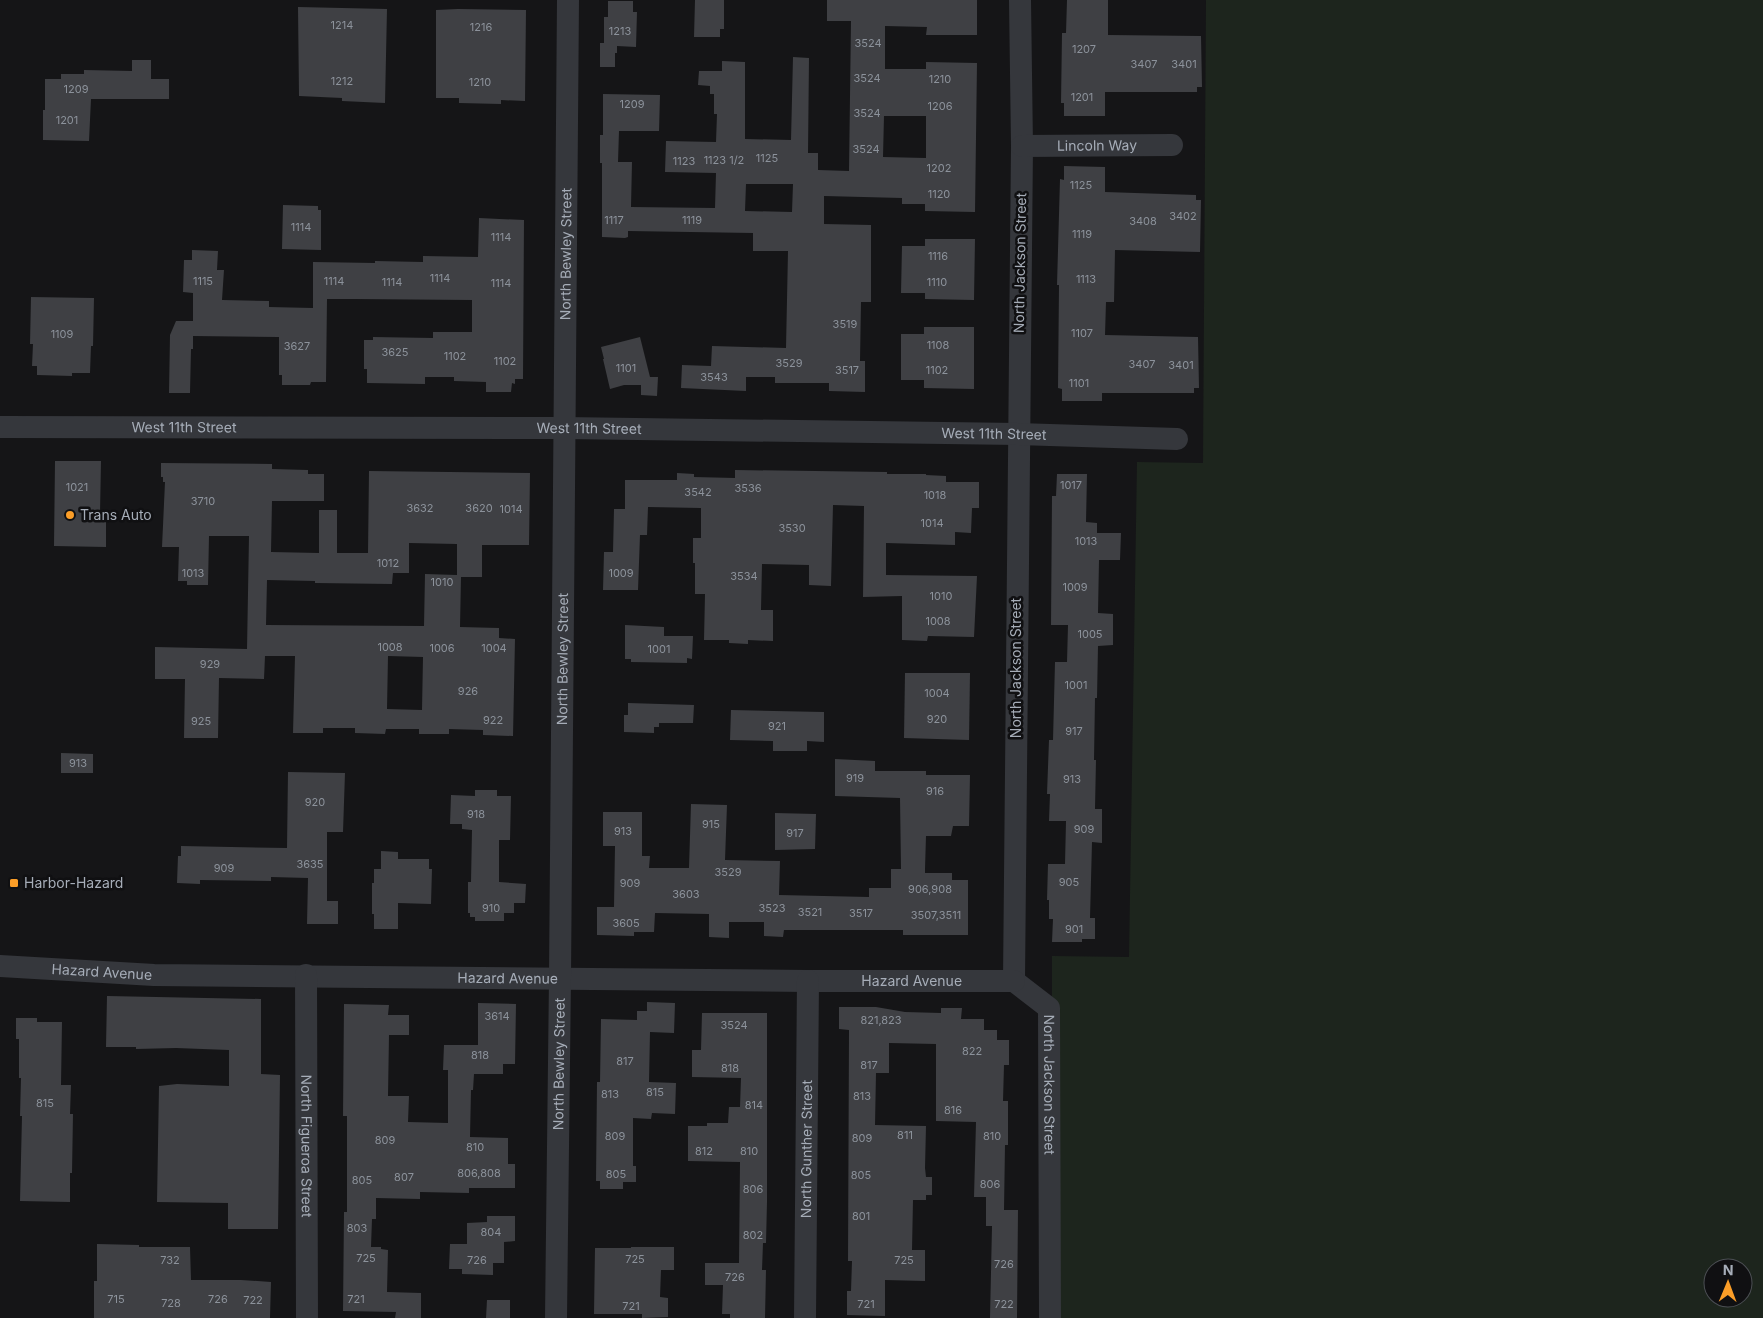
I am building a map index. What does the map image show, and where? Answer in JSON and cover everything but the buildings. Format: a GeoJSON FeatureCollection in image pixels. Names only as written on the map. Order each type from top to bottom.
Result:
{"type":"FeatureCollection","features":[{"type":"Feature","properties":{"kind":"street","name":"North Bewley Street"},"geometry":{"type":"LineString","coordinates":[[556,1318],[568,0]]}},
{"type":"Feature","properties":{"kind":"street","name":"North Jackson Street"},"geometry":{"type":"LineString","coordinates":[[1020,0],[1022,146],[1014,981],[1049,1008],[1050,1318]]}},
{"type":"Feature","properties":{"kind":"street","name":"Lincoln Way"},"geometry":{"type":"LineString","coordinates":[[1022,146],[1172,145]]}},
{"type":"Feature","properties":{"kind":"street","name":"West 11th Street"},"geometry":{"type":"LineString","coordinates":[[0,427],[564,428],[1018,434],[1177,439]]}},
{"type":"Feature","properties":{"kind":"street","name":"Hazard Avenue"},"geometry":{"type":"LineString","coordinates":[[0,966],[154,975],[1014,981]]}},
{"type":"Feature","properties":{"kind":"street","name":"North Figueroa Street"},"geometry":{"type":"LineString","coordinates":[[306,975],[306,1318]]}},
{"type":"Feature","properties":{"kind":"street","name":"North Gunther Street"},"geometry":{"type":"LineString","coordinates":[[805,1318],[808,981]]}},
{"type":"Feature","properties":{"kind":"shaded area"},"geometry":{"type":"Polygon","coordinates":[[[1206,0],[1763,0],[1763,1318],[1052,1318],[1052,956],[1129,957],[1137,462],[1203,463],[1206,0]]]}},
{"type":"Feature","properties":{"kind":"place","name":"Trans Auto"},"geometry":{"type":"Point","coordinates":[70,515]}},
{"type":"Feature","properties":{"kind":"place","name":"Harbor-Hazard"},"geometry":{"type":"Point","coordinates":[14,883]}}]}
